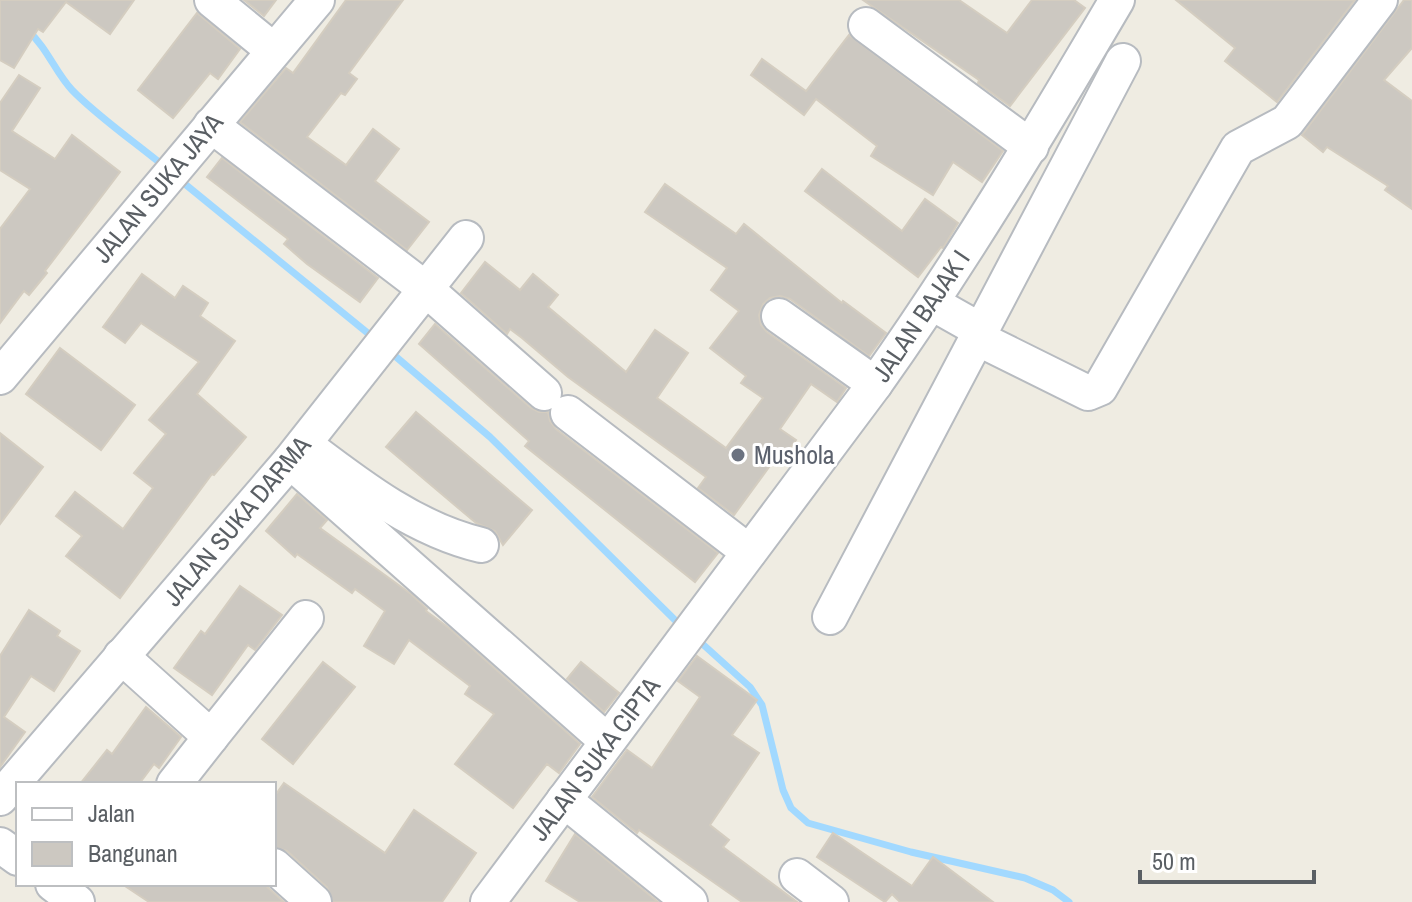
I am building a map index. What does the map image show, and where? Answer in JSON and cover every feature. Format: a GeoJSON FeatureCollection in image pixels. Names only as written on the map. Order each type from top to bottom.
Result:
{"type":"FeatureCollection","features":[{"type":"Feature","properties":{"kind":"street"},"geometry":{"type":"LineString","coordinates":[[212,0],[273,50]]}},
{"type":"Feature","properties":{"kind":"street","name":"JALAN SUKA JAYA"},"geometry":{"type":"LineString","coordinates":[[0,377],[317,0]]}},
{"type":"Feature","properties":{"kind":"street","name":"JALAN BAJAK I"},"geometry":{"type":"LineString","coordinates":[[701,617],[925,314],[1031,147],[1117,0]]}},
{"type":"Feature","properties":{"kind":"street"},"geometry":{"type":"LineString","coordinates":[[925,314],[971,325],[979,339],[1088,393],[1100,388],[1238,148],[1287,122],[1380,0]]}},
{"type":"Feature","properties":{"kind":"street"},"geometry":{"type":"LineString","coordinates":[[866,25],[1031,147]]}},
{"type":"Feature","properties":{"kind":"street"},"geometry":{"type":"LineString","coordinates":[[830,617],[1123,61]]}},
{"type":"Feature","properties":{"kind":"street"},"geometry":{"type":"LineString","coordinates":[[211,125],[427,290],[556,403],[749,552]]}},
{"type":"Feature","properties":{"kind":"street","name":"JALAN SUKA DARMA"},"geometry":{"type":"LineString","coordinates":[[0,798],[297,452],[466,238]]}},
{"type":"Feature","properties":{"kind":"street"},"geometry":{"type":"LineString","coordinates":[[779,316],[875,384]]}},
{"type":"Feature","properties":{"kind":"street"},"geometry":{"type":"LineString","coordinates":[[297,452],[440,533],[481,545]]}},
{"type":"Feature","properties":{"kind":"street"},"geometry":{"type":"LineString","coordinates":[[297,452],[607,741]]}},
{"type":"Feature","properties":{"kind":"street","name":"JALAN SUKA CIPTA"},"geometry":{"type":"LineString","coordinates":[[488,902],[701,617]]}},
{"type":"Feature","properties":{"kind":"street"},"geometry":{"type":"LineString","coordinates":[[176,782],[306,618]]}},
{"type":"Feature","properties":{"kind":"street"},"geometry":{"type":"LineString","coordinates":[[121,656],[211,737]]}},
{"type":"Feature","properties":{"kind":"street"},"geometry":{"type":"LineString","coordinates":[[564,800],[690,902]]}},
{"type":"Feature","properties":{"kind":"street"},"geometry":{"type":"LineString","coordinates":[[276,868],[314,902]]}},
{"type":"Feature","properties":{"kind":"street"},"geometry":{"type":"LineString","coordinates":[[797,876],[831,902]]}},
{"type":"Feature","properties":{"kind":"street"},"geometry":{"type":"LineString","coordinates":[[56,886],[77,902]]}},
{"type":"Feature","properties":{"kind":"building"},"geometry":{"type":"Polygon","coordinates":[[[0,0],[134,0],[110,34],[66,2],[43,32],[38,29],[14,68],[0,60],[0,0]]]}},
{"type":"Feature","properties":{"kind":"building"},"geometry":{"type":"Polygon","coordinates":[[[244,0],[276,0],[264,16],[244,0]]]}},
{"type":"Feature","properties":{"kind":"building"},"geometry":{"type":"Polygon","coordinates":[[[346,0],[403,0],[349,73],[357,79],[345,95],[341,93],[307,137],[346,165],[373,129],[399,149],[375,181],[429,222],[407,250],[240,122],[286,68],[293,73],[346,0]]]}},
{"type":"Feature","properties":{"kind":"building"},"geometry":{"type":"Polygon","coordinates":[[[863,0],[959,0],[1007,33],[1032,0],[1074,0],[1085,8],[1010,106],[978,83],[979,80],[863,0]]]}},
{"type":"Feature","properties":{"kind":"building"},"geometry":{"type":"Polygon","coordinates":[[[1176,0],[1355,0],[1277,102],[1225,61],[1235,48],[1176,0]]]}},
{"type":"Feature","properties":{"kind":"building"},"geometry":{"type":"Polygon","coordinates":[[[1404,0],[1412,0],[1412,48],[1384,80],[1412,101],[1412,209],[1385,190],[1388,186],[1327,147],[1323,152],[1302,135],[1404,0]]]}},
{"type":"Feature","properties":{"kind":"building"},"geometry":{"type":"Polygon","coordinates":[[[197,13],[240,49],[218,79],[210,73],[173,118],[138,90],[197,13]]]}},
{"type":"Feature","properties":{"kind":"building"},"geometry":{"type":"Polygon","coordinates":[[[849,35],[1003,151],[982,182],[953,162],[933,195],[871,156],[877,146],[816,99],[804,115],[751,75],[762,59],[806,91],[849,35]]]}},
{"type":"Feature","properties":{"kind":"building"},"geometry":{"type":"Polygon","coordinates":[[[19,75],[40,88],[12,131],[55,159],[72,135],[120,172],[45,271],[47,273],[29,295],[24,291],[0,323],[0,229],[30,189],[0,170],[0,103],[19,75]]]}},
{"type":"Feature","properties":{"kind":"building"},"geometry":{"type":"Polygon","coordinates":[[[222,158],[378,278],[360,302],[307,264],[284,244],[288,239],[207,177],[222,158]]]}},
{"type":"Feature","properties":{"kind":"building"},"geometry":{"type":"Polygon","coordinates":[[[822,169],[902,231],[925,199],[958,223],[943,248],[918,277],[805,191],[822,169]]]}},
{"type":"Feature","properties":{"kind":"building"},"geometry":{"type":"Polygon","coordinates":[[[665,184],[736,234],[744,224],[842,303],[886,333],[869,356],[790,299],[780,296],[770,298],[763,304],[759,315],[761,325],[767,332],[846,388],[837,402],[811,384],[780,429],[796,440],[777,466],[772,463],[734,515],[698,488],[706,477],[568,377],[510,329],[507,334],[461,293],[485,262],[520,290],[533,274],[558,295],[548,307],[626,372],[655,330],[688,353],[657,398],[726,448],[763,398],[741,383],[746,376],[710,348],[739,311],[711,290],[727,268],[645,212],[665,184]]]}},
{"type":"Feature","properties":{"kind":"building"},"geometry":{"type":"Polygon","coordinates":[[[142,274],[175,298],[183,286],[208,303],[200,316],[235,341],[197,394],[246,437],[212,474],[120,598],[66,556],[82,536],[56,516],[75,492],[123,529],[153,488],[134,473],[166,434],[149,420],[199,362],[141,323],[125,343],[103,327],[142,274]]]}},
{"type":"Feature","properties":{"kind":"building"},"geometry":{"type":"Polygon","coordinates":[[[435,324],[531,408],[548,412],[556,429],[718,553],[695,582],[525,446],[529,441],[419,344],[435,324]]]}},
{"type":"Feature","properties":{"kind":"building"},"geometry":{"type":"Polygon","coordinates":[[[60,348],[135,405],[101,450],[26,394],[60,348]]]}},
{"type":"Feature","properties":{"kind":"building"},"geometry":{"type":"Polygon","coordinates":[[[416,412],[532,510],[503,545],[495,531],[476,523],[386,447],[416,412]]]}},
{"type":"Feature","properties":{"kind":"building"},"geometry":{"type":"Polygon","coordinates":[[[0,433],[43,467],[0,524],[0,433]]]}},
{"type":"Feature","properties":{"kind":"building"},"geometry":{"type":"Polygon","coordinates":[[[297,494],[327,520],[320,528],[411,594],[426,611],[580,744],[559,773],[547,764],[513,808],[455,764],[494,714],[465,694],[470,686],[409,640],[394,664],[364,646],[385,611],[355,589],[352,593],[297,554],[295,557],[266,531],[297,494]]]}},
{"type":"Feature","properties":{"kind":"building"},"geometry":{"type":"Polygon","coordinates":[[[240,586],[282,615],[255,650],[248,645],[212,695],[174,668],[201,631],[205,634],[240,586]]]}},
{"type":"Feature","properties":{"kind":"building"},"geometry":{"type":"Polygon","coordinates":[[[29,610],[60,631],[57,636],[80,651],[54,691],[31,676],[4,717],[25,732],[0,767],[0,656],[29,610]]]}},
{"type":"Feature","properties":{"kind":"building"},"geometry":{"type":"Polygon","coordinates":[[[697,656],[757,700],[732,735],[759,753],[710,825],[729,840],[723,847],[797,902],[742,902],[639,830],[637,833],[592,797],[627,750],[652,768],[700,697],[678,681],[697,656]]]}},
{"type":"Feature","properties":{"kind":"building"},"geometry":{"type":"Polygon","coordinates":[[[323,662],[355,687],[293,764],[262,739],[323,662]]]}},
{"type":"Feature","properties":{"kind":"building"},"geometry":{"type":"Polygon","coordinates":[[[581,662],[619,693],[604,712],[567,679],[581,662]]]}},
{"type":"Feature","properties":{"kind":"building"},"geometry":{"type":"Polygon","coordinates":[[[146,707],[181,737],[159,768],[154,764],[140,782],[82,782],[107,750],[112,754],[146,707]]]}},
{"type":"Feature","properties":{"kind":"building"},"geometry":{"type":"Polygon","coordinates":[[[284,783],[385,853],[414,810],[476,853],[442,902],[333,902],[327,887],[287,851],[276,848],[276,794],[284,783]]]}},
{"type":"Feature","properties":{"kind":"building"},"geometry":{"type":"Polygon","coordinates":[[[833,833],[912,886],[933,857],[993,902],[900,902],[892,894],[885,902],[817,857],[833,833]]]}},
{"type":"Feature","properties":{"kind":"building"},"geometry":{"type":"Polygon","coordinates":[[[575,834],[658,902],[580,902],[546,881],[575,834]]]}},
{"type":"Feature","properties":{"kind":"building"},"geometry":{"type":"Polygon","coordinates":[[[125,886],[266,886],[284,902],[149,902],[125,886]]]}},
{"type":"Feature","properties":{"kind":"waterway"},"geometry":{"type":"LineString","coordinates":[[27,30],[82,100],[165,167]]}},
{"type":"Feature","properties":{"kind":"waterway"},"geometry":{"type":"LineString","coordinates":[[180,180],[375,339]]}},
{"type":"Feature","properties":{"kind":"waterway"},"geometry":{"type":"LineString","coordinates":[[388,350],[490,437],[681,626]]}},
{"type":"Feature","properties":{"kind":"waterway"},"geometry":{"type":"LineString","coordinates":[[697,639],[750,687],[762,705],[783,790],[791,808],[808,823],[911,852],[1025,878],[1053,890],[1069,902]]}},
{"type":"Feature","properties":{"kind":"place","name":"Mushola"},"geometry":{"type":"Point","coordinates":[738,455]}}]}
